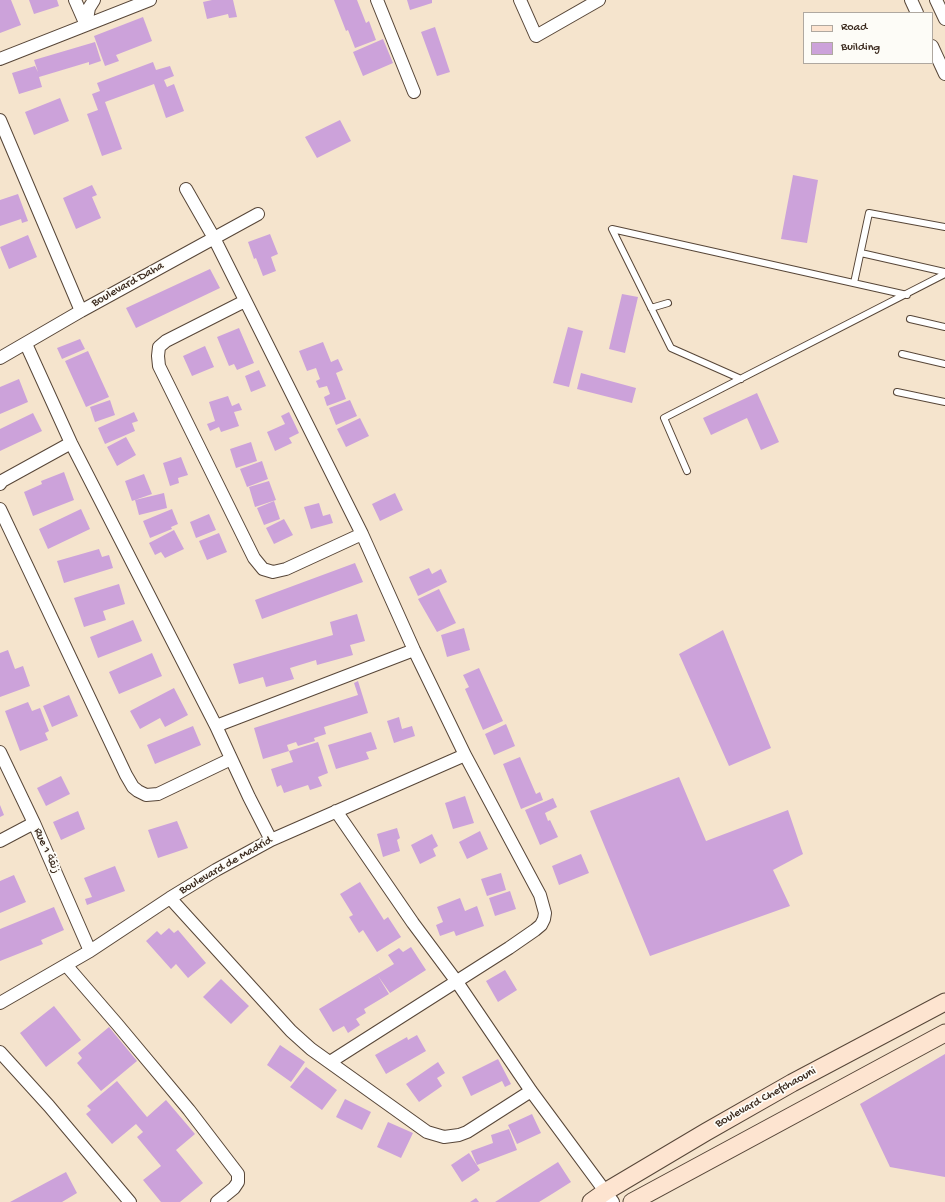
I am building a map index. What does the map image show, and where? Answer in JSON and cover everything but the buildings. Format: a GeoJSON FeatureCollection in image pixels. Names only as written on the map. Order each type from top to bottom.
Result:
{"type":"FeatureCollection","features":[{"type":"Feature","properties":{"kind":"street"},"geometry":{"type":"LineString","coordinates":[[75,0],[86,25]]}},
{"type":"Feature","properties":{"kind":"street"},"geometry":{"type":"LineString","coordinates":[[86,25],[89,8],[94,0]]}},
{"type":"Feature","properties":{"kind":"street"},"geometry":{"type":"LineString","coordinates":[[0,59],[150,0]]}},
{"type":"Feature","properties":{"kind":"street"},"geometry":{"type":"LineString","coordinates":[[377,0],[414,92]]}},
{"type":"Feature","properties":{"kind":"street"},"geometry":{"type":"LineString","coordinates":[[520,0],[536,36],[599,0]]}},
{"type":"Feature","properties":{"kind":"street"},"geometry":{"type":"LineString","coordinates":[[911,0],[917,12]]}},
{"type":"Feature","properties":{"kind":"street"},"geometry":{"type":"LineString","coordinates":[[936,0],[945,19]]}},
{"type":"Feature","properties":{"kind":"street"},"geometry":{"type":"LineString","coordinates":[[933,48],[945,74]]}},
{"type":"Feature","properties":{"kind":"street"},"geometry":{"type":"LineString","coordinates":[[0,120],[81,311]]}},
{"type":"Feature","properties":{"kind":"street"},"geometry":{"type":"LineString","coordinates":[[186,189],[214,238],[362,534],[414,650],[465,755],[540,895],[545,913],[544,919],[535,930],[457,982],[330,1062]]}},
{"type":"Feature","properties":{"kind":"street","name":"Boulevard Daha"},"geometry":{"type":"LineString","coordinates":[[0,358],[81,311],[258,214]]}},
{"type":"Feature","properties":{"kind":"street"},"geometry":{"type":"LineString","coordinates":[[245,302],[166,341],[159,347],[158,356],[159,366],[254,558],[263,569],[274,572],[286,569],[362,534]]}},
{"type":"Feature","properties":{"kind":"street"},"geometry":{"type":"LineString","coordinates":[[26,344],[71,443],[216,726],[271,840]]}},
{"type":"Feature","properties":{"kind":"street"},"geometry":{"type":"LineString","coordinates":[[0,484],[2,481],[71,443]]}},
{"type":"Feature","properties":{"kind":"street"},"geometry":{"type":"LineString","coordinates":[[0,509],[133,786],[138,791],[146,795],[158,794],[231,759]]}},
{"type":"Feature","properties":{"kind":"street"},"geometry":{"type":"LineString","coordinates":[[216,726],[414,650]]}},
{"type":"Feature","properties":{"kind":"street","name":"Rue 1 زنقة"},"geometry":{"type":"LineString","coordinates":[[0,752],[34,823],[90,950]]}},
{"type":"Feature","properties":{"kind":"street","name":"Boulevard de Madrid"},"geometry":{"type":"LineString","coordinates":[[0,1003],[66,965],[216,870],[271,840],[465,755]]}},
{"type":"Feature","properties":{"kind":"street"},"geometry":{"type":"LineString","coordinates":[[336,811],[413,923],[457,982],[531,1090],[609,1197]]}},
{"type":"Feature","properties":{"kind":"street"},"geometry":{"type":"LineString","coordinates":[[0,841],[34,823]]}},
{"type":"Feature","properties":{"kind":"street"},"geometry":{"type":"LineString","coordinates":[[170,898],[291,1032],[310,1048],[427,1132],[444,1137],[458,1135],[477,1126],[531,1090]]}},
{"type":"Feature","properties":{"kind":"street"},"geometry":{"type":"LineString","coordinates":[[66,965],[189,1110],[236,1171],[239,1178],[237,1185],[217,1202]]}},
{"type":"Feature","properties":{"kind":"street","name":"Boulevard Chefchaouni"},"geometry":{"type":"LineString","coordinates":[[591,1202],[609,1197],[792,1083],[945,1002]]}},
{"type":"Feature","properties":{"kind":"street"},"geometry":{"type":"LineString","coordinates":[[632,1202],[945,1033]]}},
{"type":"Feature","properties":{"kind":"street"},"geometry":{"type":"LineString","coordinates":[[0,1052],[49,1106],[126,1201]]}},
{"type":"Feature","properties":{"kind":"lane"},"geometry":{"type":"LineString","coordinates":[[854,283],[869,213],[945,227]]}},
{"type":"Feature","properties":{"kind":"lane"},"geometry":{"type":"LineString","coordinates":[[741,379],[671,348],[612,229],[907,295]]}},
{"type":"Feature","properties":{"kind":"lane"},"geometry":{"type":"LineString","coordinates":[[861,253],[945,273]]}},
{"type":"Feature","properties":{"kind":"lane"},"geometry":{"type":"LineString","coordinates":[[687,471],[664,418],[907,295],[945,273]]}},
{"type":"Feature","properties":{"kind":"lane"},"geometry":{"type":"LineString","coordinates":[[652,308],[668,303]]}},
{"type":"Feature","properties":{"kind":"lane"},"geometry":{"type":"LineString","coordinates":[[910,320],[945,327]]}},
{"type":"Feature","properties":{"kind":"lane"},"geometry":{"type":"LineString","coordinates":[[902,354],[945,364]]}},
{"type":"Feature","properties":{"kind":"lane"},"geometry":{"type":"LineString","coordinates":[[897,392],[945,402]]}}]}
